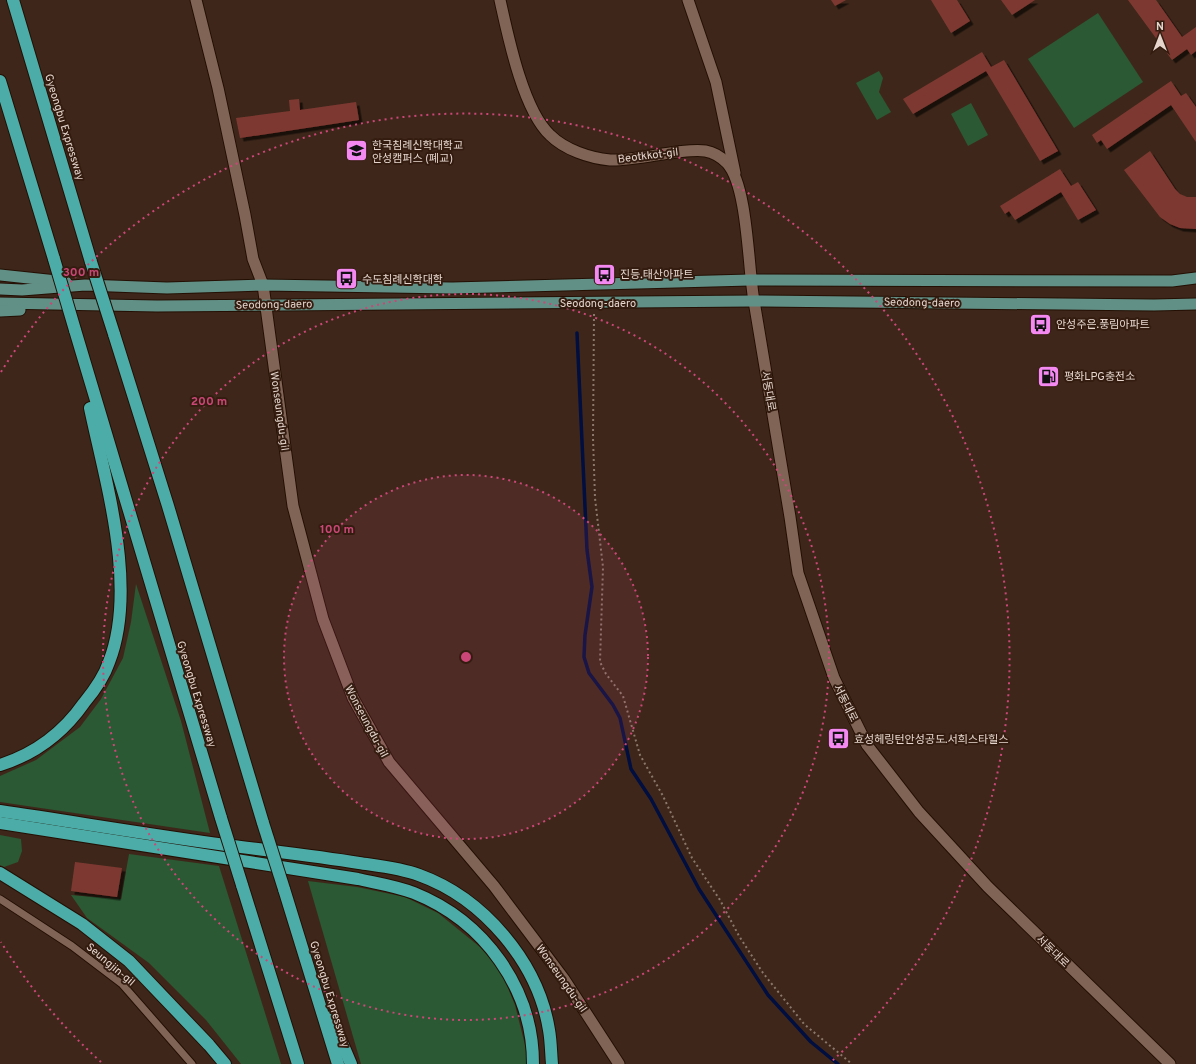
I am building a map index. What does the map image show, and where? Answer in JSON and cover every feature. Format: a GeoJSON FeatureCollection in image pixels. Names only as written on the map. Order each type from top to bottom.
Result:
{"type":"FeatureCollection","features":[{"type":"Feature","properties":{"kind":"highway","name":"Gyeongbu Expressway"},"geometry":{"type":"LineString","coordinates":[[13,0],[263,823],[338,1064]]}},
{"type":"Feature","properties":{"kind":"highway"},"geometry":{"type":"LineString","coordinates":[[0,82],[75,330],[111,512],[122,576],[120,622],[109,662],[96,687],[75,716],[54,736],[21,758],[0,765]]}},
{"type":"Feature","properties":{"kind":"highway","name":"Gyeongbu Expressway"},"geometry":{"type":"LineString","coordinates":[[75,330],[221,818],[298,1064]]}},
{"type":"Feature","properties":{"kind":"highway"},"geometry":{"type":"LineString","coordinates":[[0,811],[211,843],[330,858],[394,868],[418,874],[449,889],[481,912],[509,942],[527,969],[539,995],[549,1030],[552,1064]]}},
{"type":"Feature","properties":{"kind":"highway"},"geometry":{"type":"LineString","coordinates":[[0,823],[358,879],[413,893],[447,910],[464,922],[490,946],[500,960],[518,992],[528,1020],[533,1064]]}},
{"type":"Feature","properties":{"kind":"highway"},"geometry":{"type":"LineString","coordinates":[[0,873],[82,924],[129,961],[209,1045],[225,1064]]}},
{"type":"Feature","properties":{"kind":"highway"},"geometry":{"type":"LineString","coordinates":[[308,964],[350,1064]]}},
{"type":"Feature","properties":{"kind":"main road"},"geometry":{"type":"LineString","coordinates":[[0,275],[85,285]]}},
{"type":"Feature","properties":{"kind":"main road","name":"Seodong-daero"},"geometry":{"type":"LineString","coordinates":[[0,289],[22,290],[85,285],[168,288],[263,285],[452,288],[750,280],[1172,281],[1196,278]]}},
{"type":"Feature","properties":{"kind":"main road","name":"Seodong-daero"},"geometry":{"type":"LineString","coordinates":[[0,303],[157,306],[267,304],[594,304],[754,301],[1154,305],[1196,304]]}},
{"type":"Feature","properties":{"kind":"main road"},"geometry":{"type":"LineString","coordinates":[[0,311],[90,304]]}},
{"type":"Feature","properties":{"kind":"street","name":"Seodong-daero"},"geometry":{"type":"LineString","coordinates":[[196,0],[218,88],[253,259],[263,285]]}},
{"type":"Feature","properties":{"kind":"street","name":"Beotkkot-gil"},"geometry":{"type":"LineString","coordinates":[[500,0],[509,42],[532,111],[550,135],[577,152],[611,160],[696,150],[713,152],[728,164],[737,181],[743,212],[750,280],[754,301]]}},
{"type":"Feature","properties":{"kind":"street"},"geometry":{"type":"LineString","coordinates":[[688,0],[716,82],[737,181]]}},
{"type":"Feature","properties":{"kind":"street","name":"Wonseungdu-gil"},"geometry":{"type":"LineString","coordinates":[[263,285],[267,304],[293,506],[323,619],[353,698],[389,762],[494,886],[564,979],[619,1064]]}},
{"type":"Feature","properties":{"kind":"street","name":"서동대로"},"geometry":{"type":"LineString","coordinates":[[754,301],[798,573],[834,678],[867,745],[920,812],[988,887],[1170,1064]]}},
{"type":"Feature","properties":{"kind":"lane","name":"Seungjin-gil"},"geometry":{"type":"LineString","coordinates":[[0,898],[72,946],[122,984],[192,1064]]}},
{"type":"Feature","properties":{"kind":"path"},"geometry":{"type":"LineString","coordinates":[[594,304],[595,498],[603,568],[600,662],[606,674],[623,696],[640,755],[664,796],[692,858],[720,900],[739,936],[763,972],[804,1024],[852,1064]]}},
{"type":"Feature","properties":{"kind":"green space"},"geometry":{"type":"Polygon","coordinates":[[[1098,13],[1143,82],[1074,128],[1028,59],[1098,13]]]}},
{"type":"Feature","properties":{"kind":"green space"},"geometry":{"type":"Polygon","coordinates":[[[879,71],[883,78],[879,92],[891,112],[877,120],[856,83],[879,71]]]}},
{"type":"Feature","properties":{"kind":"green space"},"geometry":{"type":"Polygon","coordinates":[[[971,103],[988,135],[968,146],[951,114],[971,103]]]}},
{"type":"Feature","properties":{"kind":"green space"},"geometry":{"type":"Polygon","coordinates":[[[136,584],[181,721],[210,833],[0,802],[0,776],[36,760],[80,727],[101,699],[123,658],[131,622],[136,584]]]}},
{"type":"Feature","properties":{"kind":"green space"},"geometry":{"type":"Polygon","coordinates":[[[0,835],[21,839],[22,851],[18,862],[4,867],[0,865],[0,835]]]}},
{"type":"Feature","properties":{"kind":"green space"},"geometry":{"type":"Polygon","coordinates":[[[129,854],[219,866],[281,1064],[241,1064],[206,1020],[149,963],[87,918],[71,895],[121,899],[129,854]]]}},
{"type":"Feature","properties":{"kind":"green space"},"geometry":{"type":"Polygon","coordinates":[[[308,881],[357,887],[405,897],[438,913],[480,947],[501,971],[515,1005],[527,1053],[526,1064],[361,1064],[308,881]]]}},
{"type":"Feature","properties":{"kind":"building"},"geometry":{"type":"Polygon","coordinates":[[[831,0],[846,0],[835,6],[831,0]]]}},
{"type":"Feature","properties":{"kind":"building"},"geometry":{"type":"Polygon","coordinates":[[[931,0],[957,0],[970,21],[951,33],[931,0]]]}},
{"type":"Feature","properties":{"kind":"building"},"geometry":{"type":"Polygon","coordinates":[[[1001,0],[1035,0],[1012,15],[1001,0]]]}},
{"type":"Feature","properties":{"kind":"building"},"geometry":{"type":"Polygon","coordinates":[[[1128,0],[1156,0],[1182,37],[1196,27],[1196,51],[1191,55],[1187,49],[1172,60],[1128,0]]]}},
{"type":"Feature","properties":{"kind":"building"},"geometry":{"type":"Polygon","coordinates":[[[982,52],[991,67],[1004,60],[1058,151],[1040,161],[986,71],[913,114],[903,99],[982,52]]]}},
{"type":"Feature","properties":{"kind":"building"},"geometry":{"type":"Polygon","coordinates":[[[1171,81],[1181,96],[1186,93],[1196,107],[1196,142],[1171,105],[1107,149],[1101,140],[1097,143],[1092,135],[1171,81]]]}},
{"type":"Feature","properties":{"kind":"building"},"geometry":{"type":"Polygon","coordinates":[[[299,99],[300,110],[356,102],[359,120],[240,138],[236,118],[290,111],[289,100],[299,99]]]}},
{"type":"Feature","properties":{"kind":"building"},"geometry":{"type":"Polygon","coordinates":[[[1150,151],[1175,189],[1180,194],[1187,197],[1196,197],[1196,229],[1180,228],[1170,224],[1160,217],[1124,170],[1150,151]]]}},
{"type":"Feature","properties":{"kind":"building"},"geometry":{"type":"Polygon","coordinates":[[[1060,169],[1071,186],[1078,182],[1096,210],[1078,220],[1061,192],[1015,220],[1009,211],[1005,214],[1000,206],[1060,169]]]}},
{"type":"Feature","properties":{"kind":"building"},"geometry":{"type":"Polygon","coordinates":[[[75,862],[122,868],[117,897],[71,891],[75,862]]]}},
{"type":"Feature","properties":{"kind":"waterway"},"geometry":{"type":"LineString","coordinates":[[577,333],[587,550],[592,587],[585,635],[584,657],[589,673],[613,705],[620,718],[631,769],[651,799],[699,889],[768,995],[811,1042],[838,1064]]}},
{"type":"Feature","properties":{"kind":"place","name":"한국침례신학대학교 안성캠퍼스 (폐교)"},"geometry":{"type":"Point","coordinates":[357,151]}},
{"type":"Feature","properties":{"kind":"place","name":"진등.태산아파트"},"geometry":{"type":"Point","coordinates":[604,274]}},
{"type":"Feature","properties":{"kind":"place","name":"수도침례신학대학"},"geometry":{"type":"Point","coordinates":[346,279]}},
{"type":"Feature","properties":{"kind":"place","name":"안성주은.풍림아파트"},"geometry":{"type":"Point","coordinates":[1041,324]}},
{"type":"Feature","properties":{"kind":"place","name":"평화LPG충전소"},"geometry":{"type":"Point","coordinates":[1048,376]}},
{"type":"Feature","properties":{"kind":"place","name":"효성헤링턴안성공도.서희스타힐스"},"geometry":{"type":"Point","coordinates":[838,739]}}]}
